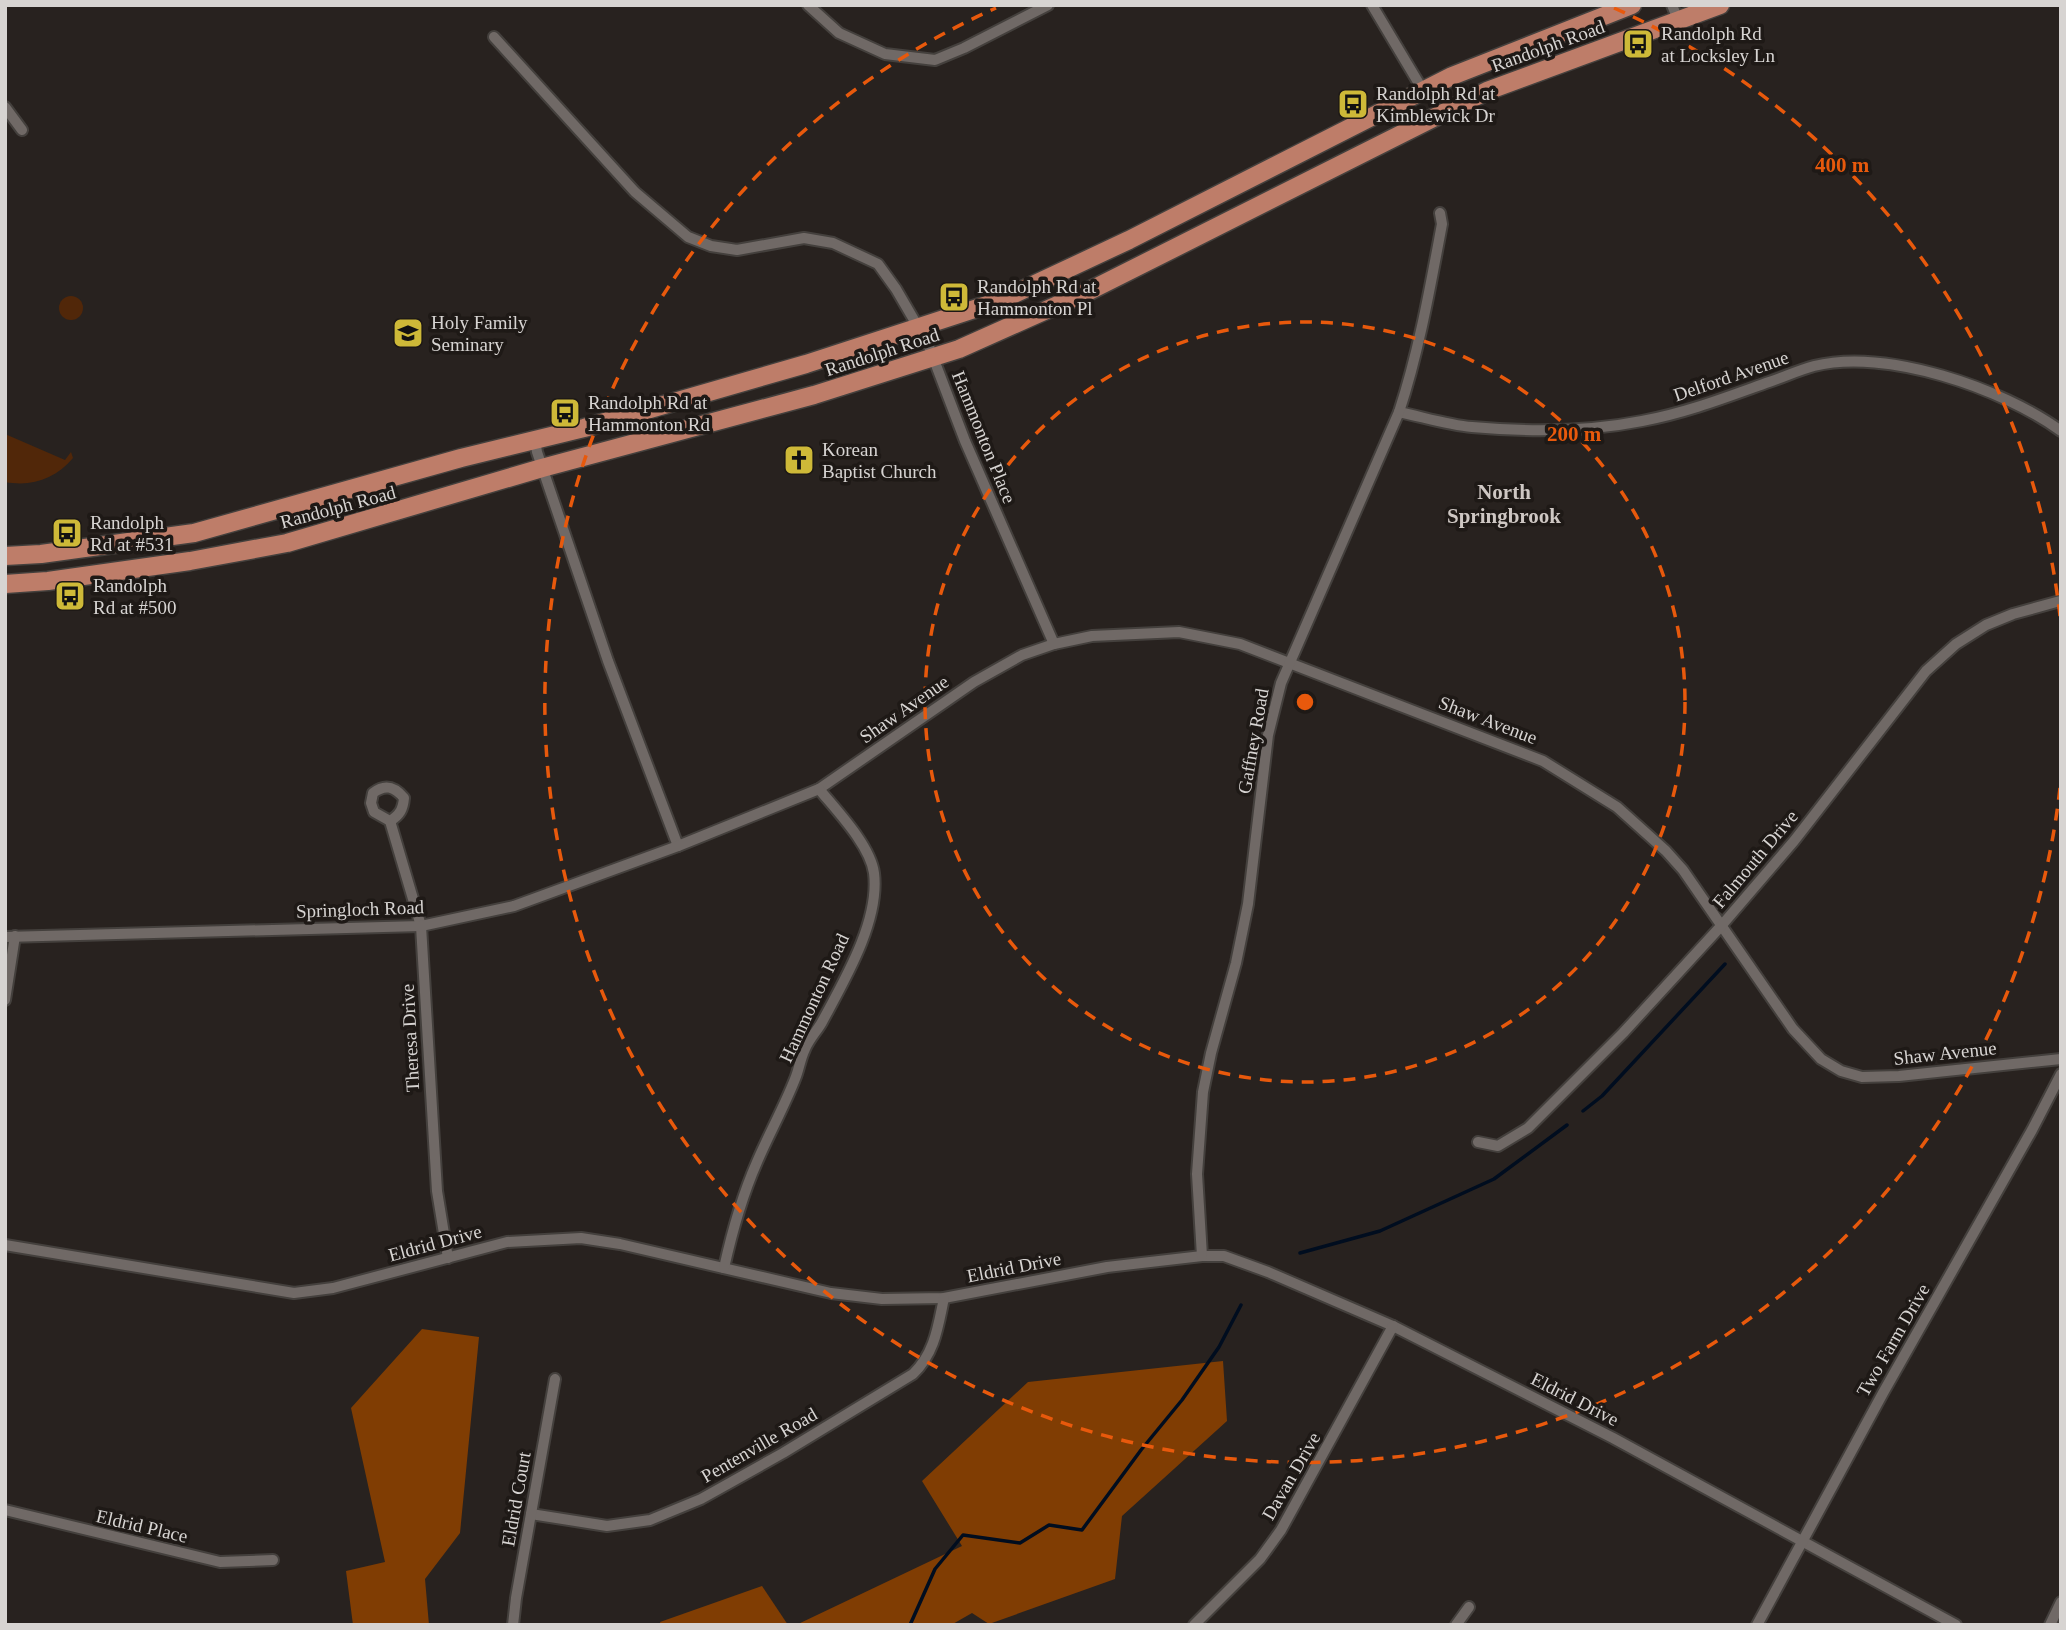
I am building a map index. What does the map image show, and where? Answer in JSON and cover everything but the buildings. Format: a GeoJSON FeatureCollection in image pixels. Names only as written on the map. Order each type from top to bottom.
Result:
{"type":"FeatureCollection","features":[{"type":"Feature","properties":{"kind":"main road","name":"Randolph Road"},"geometry":{"type":"LineString","coordinates":[[5,556],[41,554],[194,533],[461,458],[584,428],[806,364],[999,301],[1073,268],[1452,76],[1632,5]]}},
{"type":"Feature","properties":{"kind":"main road","name":"Randolph Road"},"geometry":{"type":"LineString","coordinates":[[5,584],[48,581],[193,561],[287,543],[542,468],[814,396],[959,349],[1089,291],[1487,91],[1675,13],[1720,5]]}},
{"type":"Feature","properties":{"kind":"street"},"geometry":{"type":"LineString","coordinates":[[808,5],[839,33],[886,54],[935,60],[1048,5]]}},
{"type":"Feature","properties":{"kind":"street"},"geometry":{"type":"LineString","coordinates":[[1372,5],[1424,92]]}},
{"type":"Feature","properties":{"kind":"street","name":"Hammonton Place"},"geometry":{"type":"LineString","coordinates":[[494,37],[635,192],[688,237],[711,246],[737,250],[804,238],[834,243],[878,264],[896,289],[932,357],[965,441],[1054,644]]}},
{"type":"Feature","properties":{"kind":"street"},"geometry":{"type":"LineString","coordinates":[[5,107],[22,131]]}},
{"type":"Feature","properties":{"kind":"street","name":"Gaffney Road"},"geometry":{"type":"LineString","coordinates":[[1202,1256],[1197,1174],[1203,1092],[1248,904],[1268,735],[1281,683],[1399,412],[1414,366],[1427,306],[1442,224],[1440,213]]}},
{"type":"Feature","properties":{"kind":"street","name":"Delford Avenue"},"geometry":{"type":"LineString","coordinates":[[1399,412],[1471,427],[1579,430],[1642,422],[1692,410],[1814,366],[1844,362],[1896,365],[1966,384],[2010,400],[2061,431]]}},
{"type":"Feature","properties":{"kind":"street"},"geometry":{"type":"LineString","coordinates":[[535,440],[608,662],[678,846]]}},
{"type":"Feature","properties":{"kind":"street"},"geometry":{"type":"LineString","coordinates":[[2061,600],[2061,612]]}},
{"type":"Feature","properties":{"kind":"street","name":"Falmouth Drive"},"geometry":{"type":"LineString","coordinates":[[1478,1142],[1498,1146],[1528,1128],[1623,1033],[1722,925],[1794,841],[1926,671],[1956,644],[1986,625],[2061,600]]}},
{"type":"Feature","properties":{"kind":"street","name":"Shaw Avenue"},"geometry":{"type":"LineString","coordinates":[[819,789],[974,682],[1022,655],[1054,644],[1092,636],[1179,632],[1240,644],[1543,761],[1616,807],[1666,850],[1683,870],[1793,1029],[1821,1059],[1841,1070],[1863,1077],[1899,1076],[2061,1059]]}},
{"type":"Feature","properties":{"kind":"street","name":"Springloch Road"},"geometry":{"type":"LineString","coordinates":[[10,937],[421,926],[514,906],[678,846],[819,789]]}},
{"type":"Feature","properties":{"kind":"street","name":"Hammonton Road"},"geometry":{"type":"LineString","coordinates":[[724,1268],[733,1230],[755,1164],[795,1080],[805,1048],[821,1024],[851,964],[867,927],[874,901],[874,873],[870,858],[819,789]]}},
{"type":"Feature","properties":{"kind":"street","name":"Theresa Drive"},"geometry":{"type":"LineString","coordinates":[[390,821],[421,926],[437,1191],[448,1258]]}},
{"type":"Feature","properties":{"kind":"street"},"geometry":{"type":"LineString","coordinates":[[5,1000],[10,937]]}},
{"type":"Feature","properties":{"kind":"street","name":"Two Farm Drive"},"geometry":{"type":"LineString","coordinates":[[1757,1625],[2061,1074]]}},
{"type":"Feature","properties":{"kind":"street","name":"Eldrid Drive"},"geometry":{"type":"LineString","coordinates":[[5,1245],[294,1293],[333,1288],[507,1242],[581,1238],[620,1244],[831,1293],[882,1299],[944,1298],[1107,1267],[1224,1256],[1392,1326],[1602,1432],[1956,1625]]}},
{"type":"Feature","properties":{"kind":"street","name":"Pentenville Road"},"geometry":{"type":"LineString","coordinates":[[531,1514],[607,1527],[650,1520],[701,1499],[913,1374],[922,1365],[934,1344],[944,1298]]}},
{"type":"Feature","properties":{"kind":"street","name":"Davan Drive"},"geometry":{"type":"LineString","coordinates":[[1194,1625],[1260,1559],[1281,1530],[1392,1326]]}},
{"type":"Feature","properties":{"kind":"street","name":"Eldrid Court"},"geometry":{"type":"LineString","coordinates":[[513,1625],[555,1379]]}},
{"type":"Feature","properties":{"kind":"street","name":"Eldrid Place"},"geometry":{"type":"LineString","coordinates":[[5,1510],[220,1562],[273,1560]]}},
{"type":"Feature","properties":{"kind":"street"},"geometry":{"type":"LineString","coordinates":[[2050,1625],[2061,1602]]}},
{"type":"Feature","properties":{"kind":"street"},"geometry":{"type":"LineString","coordinates":[[1456,1625],[1469,1607]]}},
{"type":"Feature","properties":{"kind":"shaded area"},"geometry":{"type":"Polygon","coordinates":[[[71,296],[80,299],[83,308],[80,317],[71,320],[62,317],[59,308],[62,299],[71,296]]]}},
{"type":"Feature","properties":{"kind":"shaded area"},"geometry":{"type":"Polygon","coordinates":[[[5,434],[65,460],[71,452],[73,458],[59,471],[42,480],[5,482],[5,434]]]}},
{"type":"Feature","properties":{"kind":"shaded area"},"geometry":{"type":"Polygon","coordinates":[[[422,1329],[479,1337],[460,1533],[425,1579],[429,1625],[353,1625],[346,1571],[385,1562],[351,1408],[422,1329]]]}},
{"type":"Feature","properties":{"kind":"shaded area"},"geometry":{"type":"Polygon","coordinates":[[[1223,1361],[1227,1421],[1122,1516],[1115,1579],[989,1624],[972,1613],[951,1625],[796,1625],[962,1546],[922,1481],[1028,1382],[1223,1361]]]}},
{"type":"Feature","properties":{"kind":"shaded area"},"geometry":{"type":"Polygon","coordinates":[[[762,1586],[788,1625],[661,1625],[660,1622],[762,1586]]]}},
{"type":"Feature","properties":{"kind":"waterway"},"geometry":{"type":"LineString","coordinates":[[1583,1111],[1602,1096],[1725,964]]}},
{"type":"Feature","properties":{"kind":"waterway"},"geometry":{"type":"LineString","coordinates":[[1300,1253],[1380,1231],[1494,1179],[1567,1125]]}},
{"type":"Feature","properties":{"kind":"waterway"},"geometry":{"type":"LineString","coordinates":[[910,1625],[935,1569],[963,1535],[1020,1543],[1049,1525],[1082,1530],[1182,1400],[1219,1347],[1241,1305]]}},
{"type":"Feature","properties":{"kind":"place","name":"Randolph Rd at Locksley Ln"},"geometry":{"type":"Point","coordinates":[1638,44]}},
{"type":"Feature","properties":{"kind":"place","name":"Randolph Rd at Kimblewick Dr"},"geometry":{"type":"Point","coordinates":[1353,104]}},
{"type":"Feature","properties":{"kind":"place","name":"Randolph Rd at Hammonton Pl"},"geometry":{"type":"Point","coordinates":[954,297]}},
{"type":"Feature","properties":{"kind":"place","name":"Holy Family Seminary"},"geometry":{"type":"Point","coordinates":[408,333]}},
{"type":"Feature","properties":{"kind":"place","name":"Randolph Rd at Hammonton Rd"},"geometry":{"type":"Point","coordinates":[565,413]}},
{"type":"Feature","properties":{"kind":"place","name":"Korean Baptist Church"},"geometry":{"type":"Point","coordinates":[799,460]}},
{"type":"Feature","properties":{"kind":"place","name":"Randolph Rd at #531"},"geometry":{"type":"Point","coordinates":[67,533]}},
{"type":"Feature","properties":{"kind":"place","name":"Randolph Rd at #500"},"geometry":{"type":"Point","coordinates":[70,596]}},
{"type":"Feature","properties":{"kind":"district","name":"North Springbrook"},"geometry":{"type":"Point","coordinates":[1504,504]}}]}
